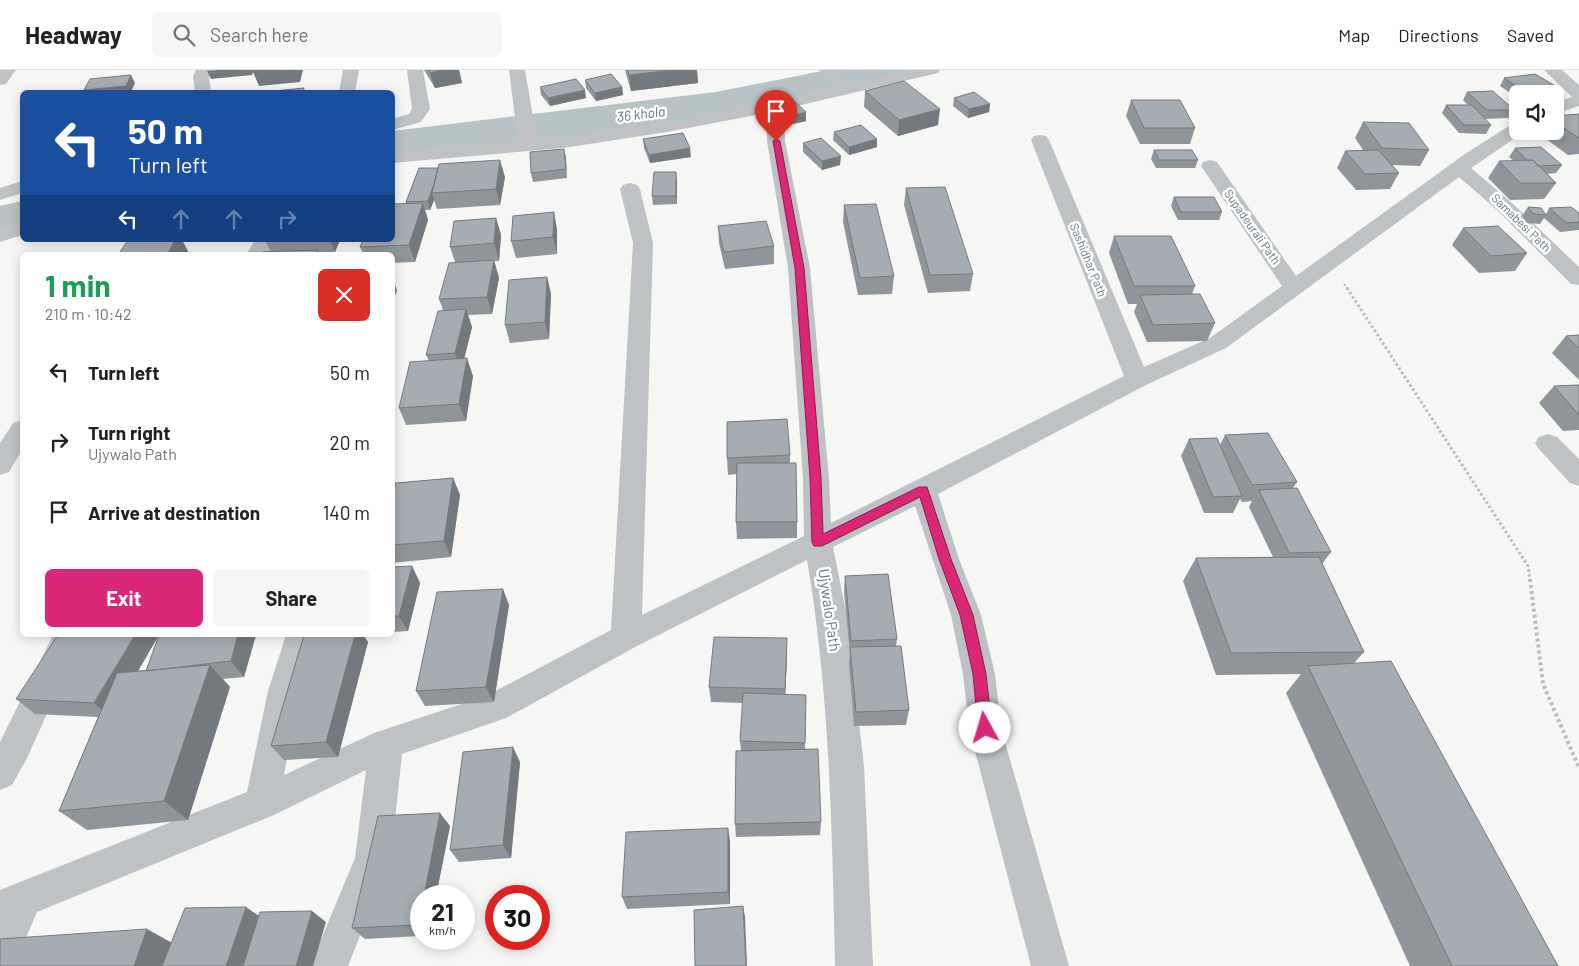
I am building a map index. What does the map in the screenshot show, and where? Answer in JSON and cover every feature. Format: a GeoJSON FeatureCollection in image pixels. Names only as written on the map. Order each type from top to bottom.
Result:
{"type":"FeatureCollection","features":[{"type":"Feature","properties":{"kind":"street"},"geometry":{"type":"LineString","coordinates":[[0,80],[8,70]]}},
{"type":"Feature","properties":{"kind":"street"},"geometry":{"type":"LineString","coordinates":[[203,90],[201,76],[204,70]]}},
{"type":"Feature","properties":{"kind":"street"},"geometry":{"type":"LineString","coordinates":[[347,90],[351,70]]}},
{"type":"Feature","properties":{"kind":"street"},"geometry":{"type":"LineString","coordinates":[[395,124],[415,118],[421,109],[415,70]]}},
{"type":"Feature","properties":{"kind":"street"},"geometry":{"type":"LineString","coordinates":[[517,70],[527,135]]}},
{"type":"Feature","properties":{"kind":"street"},"geometry":{"type":"LineString","coordinates":[[395,157],[527,135],[563,143],[667,127],[775,106],[837,80],[932,70]]}},
{"type":"Feature","properties":{"kind":"street"},"geometry":{"type":"LineString","coordinates":[[1552,70],[1572,80],[1579,94]]}},
{"type":"Feature","properties":{"kind":"street"},"geometry":{"type":"LineString","coordinates":[[1564,106],[1579,100]]}},
{"type":"Feature","properties":{"kind":"street","name":"Ujywalo Path"},"geometry":{"type":"LineString","coordinates":[[775,106],[776,141],[799,268],[816,478],[818,542],[831,612],[847,766],[854,966]]}},
{"type":"Feature","properties":{"kind":"street"},"geometry":{"type":"LineString","coordinates":[[0,951],[12,905],[262,803],[386,744],[494,708],[626,637],[923,490],[1137,379],[1218,343],[1472,158],[1509,134]]}},
{"type":"Feature","properties":{"kind":"street","name":"Sashidhar Path"},"geometry":{"type":"LineString","coordinates":[[1040,140],[1137,379]]}},
{"type":"Feature","properties":{"kind":"street","name":"Supadeurali Path"},"geometry":{"type":"LineString","coordinates":[[1210,166],[1294,288]]}},
{"type":"Feature","properties":{"kind":"street","name":"Samabesi Path"},"geometry":{"type":"LineString","coordinates":[[1460,168],[1506,206],[1579,279]]}},
{"type":"Feature","properties":{"kind":"street"},"geometry":{"type":"LineString","coordinates":[[0,194],[20,188]]}},
{"type":"Feature","properties":{"kind":"street"},"geometry":{"type":"LineString","coordinates":[[626,637],[642,244],[630,189]]}},
{"type":"Feature","properties":{"kind":"street"},"geometry":{"type":"LineString","coordinates":[[0,236],[20,230]]}},
{"type":"Feature","properties":{"kind":"street"},"geometry":{"type":"LineString","coordinates":[[0,465],[20,432]]}},
{"type":"Feature","properties":{"kind":"street"},"geometry":{"type":"LineString","coordinates":[[1548,443],[1579,476]]}},
{"type":"Feature","properties":{"kind":"street"},"geometry":{"type":"LineString","coordinates":[[923,490],[945,559],[966,615],[979,674],[985,728],[1050,966]]}},
{"type":"Feature","properties":{"kind":"street"},"geometry":{"type":"LineString","coordinates":[[0,774],[14,749],[67,637]]}},
{"type":"Feature","properties":{"kind":"street"},"geometry":{"type":"LineString","coordinates":[[262,803],[284,691],[300,637]]}},
{"type":"Feature","properties":{"kind":"street"},"geometry":{"type":"LineString","coordinates":[[329,966],[373,858],[386,744]]}},
{"type":"Feature","properties":{"kind":"path"},"geometry":{"type":"LineString","coordinates":[[1330,262],[1528,566],[1543,684],[1579,768]]}},
{"type":"Feature","properties":{"kind":"building"},"geometry":{"type":"Polygon","coordinates":[[[429,70],[442,70],[430,73],[429,70]]]}},
{"type":"Feature","properties":{"kind":"building"},"geometry":{"type":"Polygon","coordinates":[[[628,70],[673,70],[629,75],[628,70]]]}},
{"type":"Feature","properties":{"kind":"building"},"geometry":{"type":"Polygon","coordinates":[[[611,74],[622,87],[595,93],[585,80],[611,74]]]}},
{"type":"Feature","properties":{"kind":"building"},"geometry":{"type":"Polygon","coordinates":[[[1535,74],[1554,85],[1515,85],[1504,78],[1535,74]]]}},
{"type":"Feature","properties":{"kind":"building"},"geometry":{"type":"Polygon","coordinates":[[[131,75],[126,86],[84,90],[90,79],[131,75]]]}},
{"type":"Feature","properties":{"kind":"building"},"geometry":{"type":"Polygon","coordinates":[[[576,79],[585,90],[548,98],[540,87],[576,79]]]}},
{"type":"Feature","properties":{"kind":"building"},"geometry":{"type":"Polygon","coordinates":[[[904,81],[940,109],[899,120],[865,91],[904,81]]]}},
{"type":"Feature","properties":{"kind":"building"},"geometry":{"type":"Polygon","coordinates":[[[304,88],[304,90],[284,90],[304,88]]]}},
{"type":"Feature","properties":{"kind":"building"},"geometry":{"type":"Polygon","coordinates":[[[1493,91],[1509,105],[1509,110],[1487,110],[1467,92],[1493,91]]]}},
{"type":"Feature","properties":{"kind":"building"},"geometry":{"type":"Polygon","coordinates":[[[974,92],[990,104],[969,109],[954,98],[974,92]]]}},
{"type":"Feature","properties":{"kind":"building"},"geometry":{"type":"Polygon","coordinates":[[[1131,100],[1180,100],[1195,128],[1144,128],[1131,100]]]}},
{"type":"Feature","properties":{"kind":"building"},"geometry":{"type":"Polygon","coordinates":[[[795,102],[806,112],[788,117],[778,107],[795,102]]]}},
{"type":"Feature","properties":{"kind":"building"},"geometry":{"type":"Polygon","coordinates":[[[1446,105],[1472,105],[1491,125],[1464,125],[1446,105]]]}},
{"type":"Feature","properties":{"kind":"building"},"geometry":{"type":"Polygon","coordinates":[[[1579,114],[1579,138],[1564,128],[1564,115],[1579,114]]]}},
{"type":"Feature","properties":{"kind":"building"},"geometry":{"type":"Polygon","coordinates":[[[1363,122],[1409,123],[1429,150],[1382,148],[1363,122]]]}},
{"type":"Feature","properties":{"kind":"building"},"geometry":{"type":"Polygon","coordinates":[[[861,125],[877,139],[849,147],[834,132],[861,125]]]}},
{"type":"Feature","properties":{"kind":"building"},"geometry":{"type":"Polygon","coordinates":[[[683,133],[690,148],[649,155],[643,139],[683,133]]]}},
{"type":"Feature","properties":{"kind":"building"},"geometry":{"type":"Polygon","coordinates":[[[821,138],[841,156],[822,161],[803,143],[821,138]]]}},
{"type":"Feature","properties":{"kind":"building"},"geometry":{"type":"Polygon","coordinates":[[[1541,147],[1562,165],[1538,166],[1533,160],[1528,161],[1515,148],[1541,147]]]}},
{"type":"Feature","properties":{"kind":"building"},"geometry":{"type":"Polygon","coordinates":[[[564,149],[566,169],[531,173],[530,152],[564,149]]]}},
{"type":"Feature","properties":{"kind":"building"},"geometry":{"type":"Polygon","coordinates":[[[1154,150],[1192,150],[1198,160],[1159,160],[1154,150]]]}},
{"type":"Feature","properties":{"kind":"building"},"geometry":{"type":"Polygon","coordinates":[[[1378,150],[1399,173],[1365,174],[1345,151],[1378,150]]]}},
{"type":"Feature","properties":{"kind":"building"},"geometry":{"type":"Polygon","coordinates":[[[500,160],[496,189],[432,193],[439,164],[500,160]]]}},
{"type":"Feature","properties":{"kind":"building"},"geometry":{"type":"Polygon","coordinates":[[[1533,160],[1556,183],[1520,183],[1499,161],[1533,160]]]}},
{"type":"Feature","properties":{"kind":"building"},"geometry":{"type":"Polygon","coordinates":[[[419,168],[438,168],[428,201],[406,202],[419,168]]]}},
{"type":"Feature","properties":{"kind":"building"},"geometry":{"type":"Polygon","coordinates":[[[654,172],[676,172],[676,196],[652,196],[654,172]]]}},
{"type":"Feature","properties":{"kind":"building"},"geometry":{"type":"Polygon","coordinates":[[[945,187],[973,274],[930,275],[906,188],[945,187]]]}},
{"type":"Feature","properties":{"kind":"building"},"geometry":{"type":"Polygon","coordinates":[[[1174,197],[1214,197],[1222,212],[1181,212],[1174,197]]]}},
{"type":"Feature","properties":{"kind":"building"},"geometry":{"type":"Polygon","coordinates":[[[423,203],[409,245],[360,247],[362,242],[395,242],[395,204],[423,203]]]}},
{"type":"Feature","properties":{"kind":"building"},"geometry":{"type":"Polygon","coordinates":[[[876,204],[894,276],[860,278],[844,205],[876,204]]]}},
{"type":"Feature","properties":{"kind":"building"},"geometry":{"type":"Polygon","coordinates":[[[1528,207],[1541,208],[1546,215],[1533,214],[1528,207]]]}},
{"type":"Feature","properties":{"kind":"building"},"geometry":{"type":"Polygon","coordinates":[[[1571,207],[1579,213],[1579,222],[1567,223],[1549,208],[1571,207]]]}},
{"type":"Feature","properties":{"kind":"building"},"geometry":{"type":"Polygon","coordinates":[[[554,212],[553,237],[511,241],[513,216],[554,212]]]}},
{"type":"Feature","properties":{"kind":"building"},"geometry":{"type":"Polygon","coordinates":[[[496,218],[494,243],[450,247],[454,221],[496,218]]]}},
{"type":"Feature","properties":{"kind":"building"},"geometry":{"type":"Polygon","coordinates":[[[766,221],[774,246],[724,252],[718,226],[766,221]]]}},
{"type":"Feature","properties":{"kind":"building"},"geometry":{"type":"Polygon","coordinates":[[[1498,226],[1527,253],[1491,256],[1463,228],[1498,226]]]}},
{"type":"Feature","properties":{"kind":"building"},"geometry":{"type":"Polygon","coordinates":[[[1114,236],[1171,236],[1195,286],[1134,286],[1114,236]]]}},
{"type":"Feature","properties":{"kind":"building"},"geometry":{"type":"Polygon","coordinates":[[[127,242],[174,242],[169,252],[120,252],[127,242]]]}},
{"type":"Feature","properties":{"kind":"building"},"geometry":{"type":"Polygon","coordinates":[[[317,250],[316,252],[262,252],[317,250]]]}},
{"type":"Feature","properties":{"kind":"building"},"geometry":{"type":"Polygon","coordinates":[[[494,260],[487,297],[439,299],[449,263],[494,260]]]}},
{"type":"Feature","properties":{"kind":"building"},"geometry":{"type":"Polygon","coordinates":[[[547,277],[545,322],[505,325],[509,280],[547,277]]]}},
{"type":"Feature","properties":{"kind":"building"},"geometry":{"type":"Polygon","coordinates":[[[1200,294],[1215,323],[1153,325],[1140,295],[1200,294]]]}},
{"type":"Feature","properties":{"kind":"building"},"geometry":{"type":"Polygon","coordinates":[[[466,309],[455,353],[426,355],[438,311],[466,309]]]}},
{"type":"Feature","properties":{"kind":"building"},"geometry":{"type":"Polygon","coordinates":[[[1579,335],[1579,348],[1566,336],[1579,335]]]}},
{"type":"Feature","properties":{"kind":"building"},"geometry":{"type":"Polygon","coordinates":[[[467,358],[459,404],[399,408],[410,362],[467,358]]]}},
{"type":"Feature","properties":{"kind":"building"},"geometry":{"type":"Polygon","coordinates":[[[1579,385],[1579,414],[1578,414],[1554,386],[1579,385]]]}},
{"type":"Feature","properties":{"kind":"building"},"geometry":{"type":"Polygon","coordinates":[[[787,419],[790,455],[727,458],[727,422],[787,419]]]}},
{"type":"Feature","properties":{"kind":"building"},"geometry":{"type":"Polygon","coordinates":[[[1268,433],[1297,482],[1252,485],[1225,435],[1268,433]]]}},
{"type":"Feature","properties":{"kind":"building"},"geometry":{"type":"Polygon","coordinates":[[[1217,438],[1242,496],[1213,497],[1189,439],[1217,438]]]}},
{"type":"Feature","properties":{"kind":"building"},"geometry":{"type":"Polygon","coordinates":[[[737,463],[796,463],[797,522],[736,522],[737,463]]]}},
{"type":"Feature","properties":{"kind":"building"},"geometry":{"type":"Polygon","coordinates":[[[453,478],[444,541],[395,545],[396,483],[453,478]]]}},
{"type":"Feature","properties":{"kind":"building"},"geometry":{"type":"Polygon","coordinates":[[[1297,488],[1331,552],[1289,553],[1259,490],[1297,488]]]}},
{"type":"Feature","properties":{"kind":"building"},"geometry":{"type":"Polygon","coordinates":[[[1319,557],[1364,652],[1231,653],[1196,558],[1319,557]]]}},
{"type":"Feature","properties":{"kind":"building"},"geometry":{"type":"Polygon","coordinates":[[[412,566],[399,616],[395,616],[395,567],[412,566]]]}},
{"type":"Feature","properties":{"kind":"building"},"geometry":{"type":"Polygon","coordinates":[[[888,574],[897,639],[851,641],[845,576],[888,574]]]}},
{"type":"Feature","properties":{"kind":"building"},"geometry":{"type":"Polygon","coordinates":[[[503,589],[486,687],[416,691],[437,592],[503,589]]]}},
{"type":"Feature","properties":{"kind":"building"},"geometry":{"type":"Polygon","coordinates":[[[57,637],[134,637],[94,703],[16,699],[57,637]]]}},
{"type":"Feature","properties":{"kind":"building"},"geometry":{"type":"Polygon","coordinates":[[[158,637],[237,637],[231,661],[146,671],[158,637]]]}},
{"type":"Feature","properties":{"kind":"building"},"geometry":{"type":"Polygon","coordinates":[[[303,637],[354,637],[326,742],[271,746],[303,637]]]}},
{"type":"Feature","properties":{"kind":"building"},"geometry":{"type":"Polygon","coordinates":[[[714,637],[787,638],[785,689],[709,687],[714,637]]]}},
{"type":"Feature","properties":{"kind":"building"},"geometry":{"type":"Polygon","coordinates":[[[901,646],[909,710],[856,712],[850,647],[901,646]]]}},
{"type":"Feature","properties":{"kind":"building"},"geometry":{"type":"Polygon","coordinates":[[[1391,661],[1558,966],[1452,966],[1308,666],[1391,661]]]}},
{"type":"Feature","properties":{"kind":"building"},"geometry":{"type":"Polygon","coordinates":[[[210,665],[164,801],[59,811],[117,673],[210,665]]]}},
{"type":"Feature","properties":{"kind":"building"},"geometry":{"type":"Polygon","coordinates":[[[743,693],[806,695],[805,743],[740,741],[743,693]]]}},
{"type":"Feature","properties":{"kind":"building"},"geometry":{"type":"Polygon","coordinates":[[[513,747],[503,845],[450,850],[463,752],[513,747]]]}},
{"type":"Feature","properties":{"kind":"building"},"geometry":{"type":"Polygon","coordinates":[[[818,749],[821,822],[735,824],[736,751],[818,749]]]}},
{"type":"Feature","properties":{"kind":"building"},"geometry":{"type":"Polygon","coordinates":[[[440,813],[426,885],[410,885],[410,925],[352,928],[378,816],[440,813]]]}},
{"type":"Feature","properties":{"kind":"building"},"geometry":{"type":"Polygon","coordinates":[[[728,828],[728,892],[622,897],[626,832],[728,828]]]}},
{"type":"Feature","properties":{"kind":"building"},"geometry":{"type":"Polygon","coordinates":[[[743,906],[746,966],[695,966],[694,910],[743,906]]]}},
{"type":"Feature","properties":{"kind":"building"},"geometry":{"type":"Polygon","coordinates":[[[246,907],[226,966],[162,966],[185,908],[246,907]]]}},
{"type":"Feature","properties":{"kind":"building"},"geometry":{"type":"Polygon","coordinates":[[[312,911],[296,966],[243,966],[260,912],[312,911]]]}},
{"type":"Feature","properties":{"kind":"building"},"geometry":{"type":"Polygon","coordinates":[[[147,929],[134,966],[0,966],[0,939],[147,929]]]}},
{"type":"Feature","properties":{"kind":"waterway","name":"36 khola"},"geometry":{"type":"LineString","coordinates":[[395,145],[716,105],[888,70]]}},
{"type":"Feature","properties":{"kind":"waterway","name":"36 khola"},"geometry":{"type":"LineString","coordinates":[[0,221],[20,216]]}},
{"type":"Feature","properties":{"kind":"route"},"geometry":{"type":"LineString","coordinates":[[776,141],[799,268],[816,478],[818,542],[923,490],[945,559],[966,615],[979,674],[985,728]]}}]}
